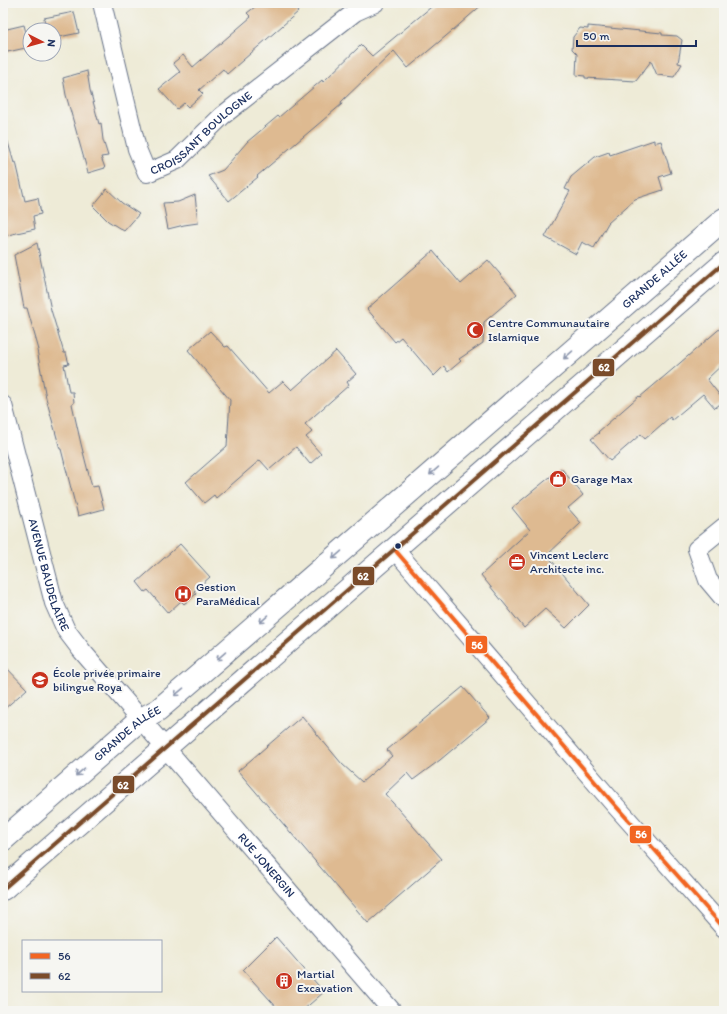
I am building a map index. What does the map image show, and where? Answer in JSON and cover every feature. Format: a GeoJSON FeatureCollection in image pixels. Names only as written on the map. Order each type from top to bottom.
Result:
{"type":"FeatureCollection","features":[{"type":"Feature","properties":{"kind":"main road","name":"GRANDE ALLÉE"},"geometry":{"type":"LineString","coordinates":[[3,840],[141,719],[158,710],[206,669],[724,219]]}},
{"type":"Feature","properties":{"kind":"main road"},"geometry":{"type":"LineString","coordinates":[[3,889],[724,263]]}},
{"type":"Feature","properties":{"kind":"street","name":"CROISSANT BOULOGNE"},"geometry":{"type":"LineString","coordinates":[[102,3],[136,149],[147,173],[177,160],[222,116],[355,12],[375,3]]}},
{"type":"Feature","properties":{"kind":"street","name":"AVENUE BAUDELAIRE"},"geometry":{"type":"LineString","coordinates":[[3,408],[57,612],[71,638],[141,719]]}},
{"type":"Feature","properties":{"kind":"street"},"geometry":{"type":"LineString","coordinates":[[724,527],[697,549],[708,580],[724,599]]}},
{"type":"Feature","properties":{"kind":"street"},"geometry":{"type":"LineString","coordinates":[[394,550],[614,804],[724,928]]}},
{"type":"Feature","properties":{"kind":"street","name":"RUE JONERGIN"},"geometry":{"type":"LineString","coordinates":[[141,719],[392,1011]]}},
{"type":"Feature","properties":{"kind":"building"},"geometry":{"type":"Polygon","coordinates":[[[260,3],[291,3],[298,12],[227,74],[223,69],[199,90],[203,94],[188,107],[184,103],[177,109],[159,89],[180,72],[173,63],[183,55],[193,67],[251,17],[247,13],[260,3]]]}},
{"type":"Feature","properties":{"kind":"building"},"geometry":{"type":"Polygon","coordinates":[[[436,3],[484,3],[408,68],[394,51],[341,102],[342,104],[229,201],[208,176],[223,170],[247,142],[322,80],[323,82],[361,45],[372,56],[436,3]]]}},
{"type":"Feature","properties":{"kind":"building"},"geometry":{"type":"Polygon","coordinates":[[[74,12],[79,33],[62,36],[62,22],[45,22],[44,18],[74,12]]]}},
{"type":"Feature","properties":{"kind":"building"},"geometry":{"type":"Polygon","coordinates":[[[22,25],[22,49],[3,53],[3,30],[22,25]]]}},
{"type":"Feature","properties":{"kind":"building"},"geometry":{"type":"Polygon","coordinates":[[[588,26],[662,33],[662,35],[677,36],[682,40],[678,63],[682,64],[674,77],[657,75],[651,61],[636,81],[585,78],[585,76],[576,75],[577,54],[572,49],[573,37],[580,28],[588,29],[588,26]]]}},
{"type":"Feature","properties":{"kind":"building"},"geometry":{"type":"Polygon","coordinates":[[[87,71],[90,90],[99,124],[101,123],[103,140],[108,156],[101,157],[105,168],[88,173],[66,95],[63,78],[87,71]]]}},
{"type":"Feature","properties":{"kind":"building"},"geometry":{"type":"Polygon","coordinates":[[[3,139],[7,139],[14,163],[16,162],[25,201],[38,198],[41,214],[33,216],[35,229],[3,236],[3,139]]]}},
{"type":"Feature","properties":{"kind":"building"},"geometry":{"type":"Polygon","coordinates":[[[654,140],[654,143],[661,141],[671,173],[659,177],[663,190],[635,199],[608,223],[594,248],[582,242],[576,254],[545,237],[570,191],[565,189],[571,177],[595,157],[609,152],[610,155],[654,140]]]}},
{"type":"Feature","properties":{"kind":"building"},"geometry":{"type":"Polygon","coordinates":[[[107,189],[122,203],[139,214],[124,231],[108,221],[93,206],[107,189]]]}},
{"type":"Feature","properties":{"kind":"building"},"geometry":{"type":"Polygon","coordinates":[[[195,195],[198,223],[168,229],[163,203],[178,202],[195,195]]]}},
{"type":"Feature","properties":{"kind":"building"},"geometry":{"type":"Polygon","coordinates":[[[37,243],[51,310],[64,353],[66,353],[69,364],[64,365],[69,392],[73,392],[74,403],[72,404],[81,444],[92,487],[98,486],[104,509],[78,516],[46,398],[37,350],[39,350],[27,308],[24,308],[14,255],[37,243]]]}},
{"type":"Feature","properties":{"kind":"building"},"geometry":{"type":"Polygon","coordinates":[[[433,251],[461,284],[488,260],[517,294],[484,322],[483,343],[459,359],[461,361],[448,372],[444,366],[434,376],[401,337],[395,342],[367,309],[433,251]]]}},
{"type":"Feature","properties":{"kind":"building"},"geometry":{"type":"Polygon","coordinates":[[[724,325],[724,363],[707,379],[724,401],[715,408],[703,394],[672,420],[670,417],[645,439],[641,434],[610,461],[591,439],[639,396],[640,397],[724,325]]]}},
{"type":"Feature","properties":{"kind":"building"},"geometry":{"type":"Polygon","coordinates":[[[210,331],[225,347],[228,346],[269,393],[283,381],[292,390],[336,351],[356,374],[347,382],[349,385],[305,424],[312,432],[306,437],[321,454],[310,464],[296,447],[269,470],[260,460],[216,498],[214,495],[204,503],[186,482],[227,446],[230,400],[188,350],[210,331]]]}},
{"type":"Feature","properties":{"kind":"building"},"geometry":{"type":"Polygon","coordinates":[[[561,468],[583,495],[568,508],[581,523],[547,555],[589,605],[566,628],[545,609],[524,628],[481,575],[530,530],[512,508],[561,468]]]}},
{"type":"Feature","properties":{"kind":"building"},"geometry":{"type":"Polygon","coordinates":[[[180,544],[210,577],[194,591],[196,594],[184,604],[181,601],[168,613],[148,590],[145,592],[137,582],[180,544]]]}},
{"type":"Feature","properties":{"kind":"building"},"geometry":{"type":"Polygon","coordinates":[[[3,664],[27,689],[3,710],[3,664]]]}},
{"type":"Feature","properties":{"kind":"building"},"geometry":{"type":"Polygon","coordinates":[[[463,687],[490,718],[440,760],[413,780],[407,773],[385,794],[442,859],[368,923],[238,771],[302,716],[342,764],[362,782],[392,756],[387,750],[463,687]]]}},
{"type":"Feature","properties":{"kind":"building","name":"Martial Excavation"},"geometry":{"type":"Polygon","coordinates":[[[276,937],[324,992],[302,1011],[280,1011],[243,970],[276,937]]]}},
{"type":"Feature","properties":{"kind":"transit line","name":"62"},"geometry":{"type":"LineString","coordinates":[[3,889],[724,263]]}},
{"type":"Feature","properties":{"kind":"transit line","name":"56"},"geometry":{"type":"LineString","coordinates":[[395,550],[614,804],[724,928]]}},
{"type":"Feature","properties":{"kind":"place","name":"Centre Communautaire Islamique"},"geometry":{"type":"Point","coordinates":[475,330]}},
{"type":"Feature","properties":{"kind":"place","name":"Garage Max"},"geometry":{"type":"Point","coordinates":[558,479]}},
{"type":"Feature","properties":{"kind":"place","name":"Vincent Leclerc Architecte inc."},"geometry":{"type":"Point","coordinates":[517,562]}},
{"type":"Feature","properties":{"kind":"place","name":"Gestion ParaMédical"},"geometry":{"type":"Point","coordinates":[183,594]}},
{"type":"Feature","properties":{"kind":"place","name":"École privée primaire bilingue Roya"},"geometry":{"type":"Point","coordinates":[40,680]}},
{"type":"Feature","properties":{"kind":"place","name":"Martial Excavation"},"geometry":{"type":"Point","coordinates":[284,981]}}]}
